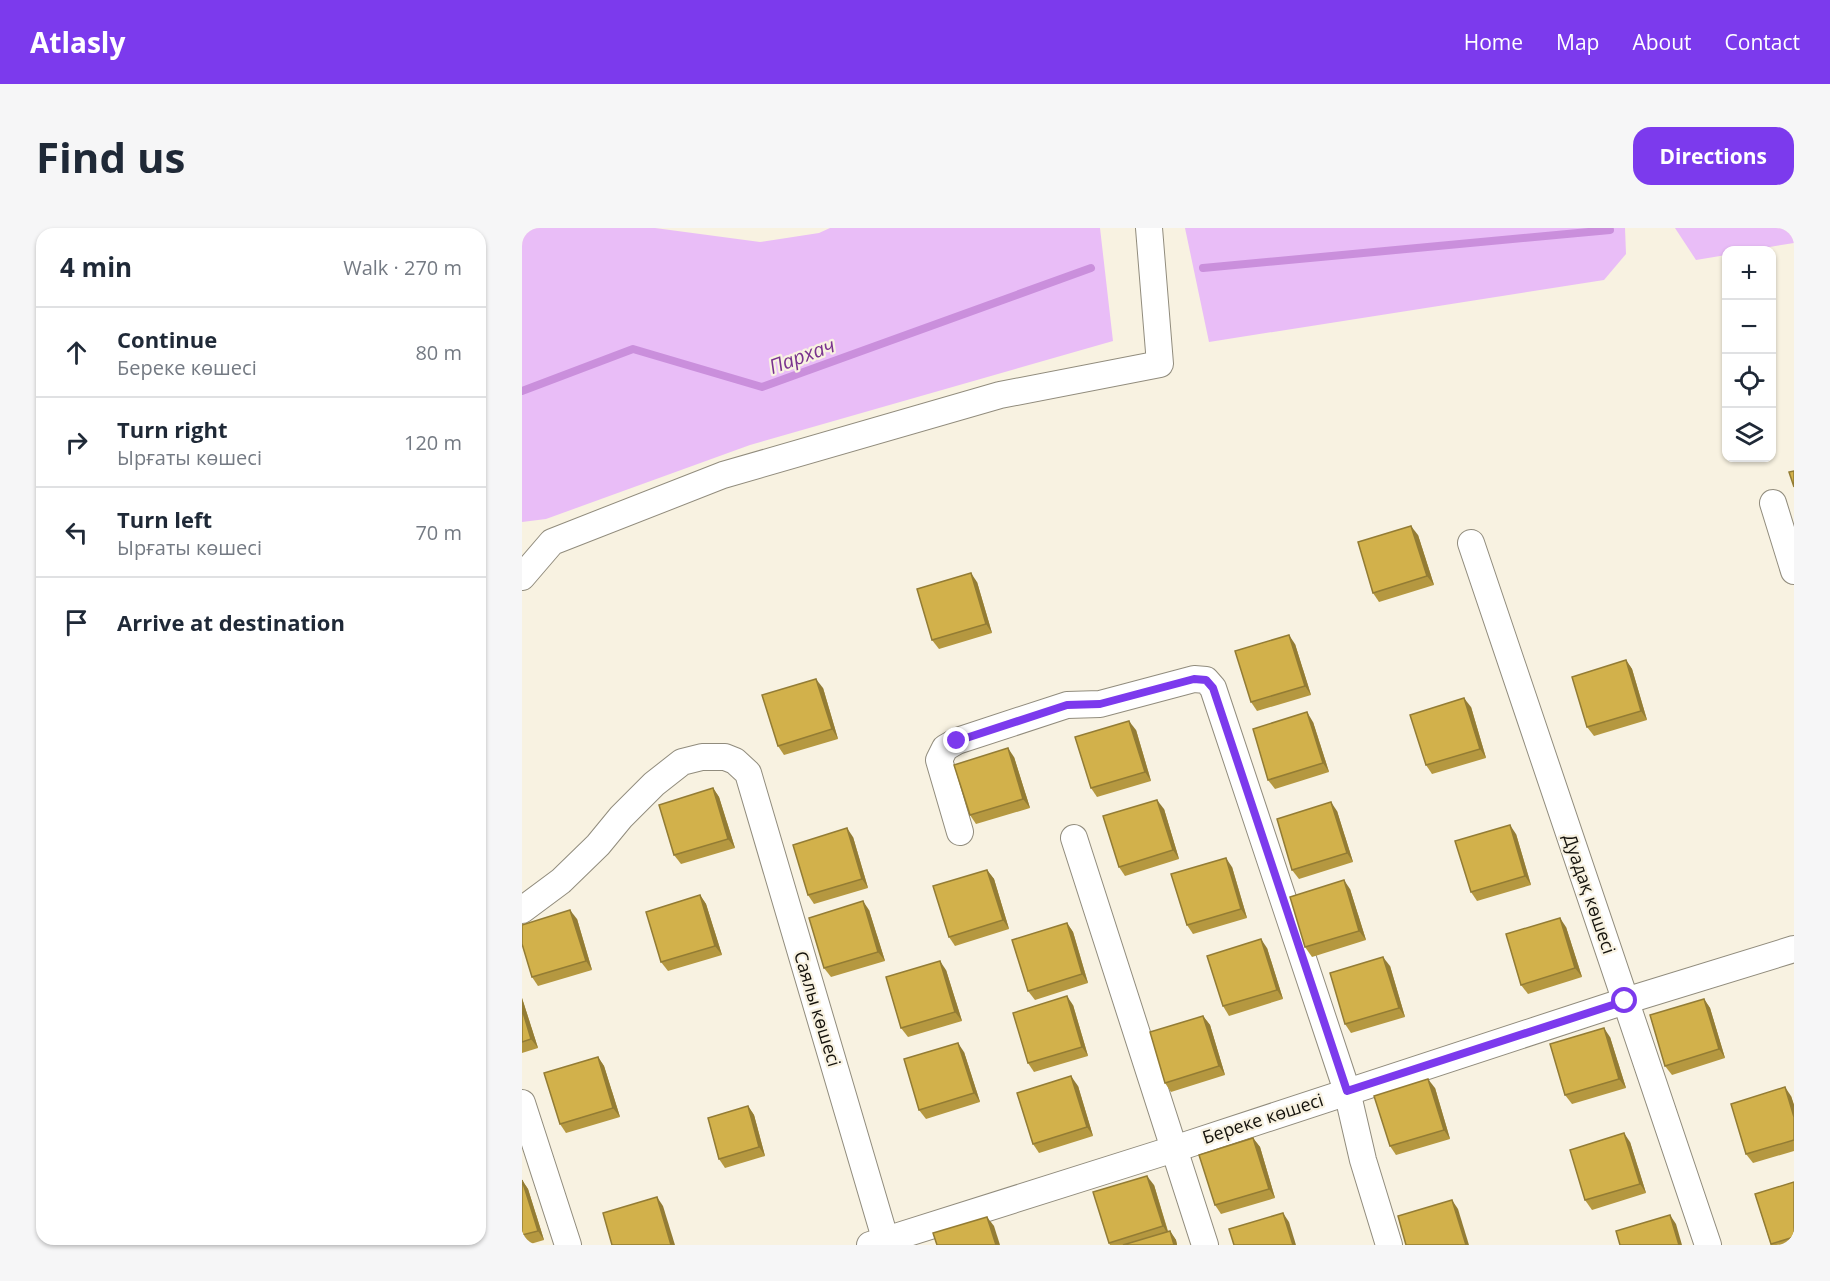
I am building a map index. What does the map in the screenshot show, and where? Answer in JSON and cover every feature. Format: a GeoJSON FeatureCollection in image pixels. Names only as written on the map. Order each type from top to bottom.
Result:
{"type":"FeatureCollection","features":[{"type":"Feature","properties":{"kind":"street"},"geometry":{"type":"LineString","coordinates":[[522,577],[552,542],[723,475],[1000,395],[1160,364],[1149,228]]}},
{"type":"Feature","properties":{"kind":"street"},"geometry":{"type":"LineString","coordinates":[[1773,502],[1794,571]]}},
{"type":"Feature","properties":{"kind":"street","name":"Дуадақ көшесі"},"geometry":{"type":"LineString","coordinates":[[1471,543],[1708,1245]]}},
{"type":"Feature","properties":{"kind":"street"},"geometry":{"type":"LineString","coordinates":[[960,832],[939,760],[945,748],[957,741],[1067,705],[1100,704],[1194,679],[1206,680],[1213,688],[1347,1091],[1363,1160],[1389,1245]]}},
{"type":"Feature","properties":{"kind":"street","name":"Саялы көшесі"},"geometry":{"type":"LineString","coordinates":[[522,910],[561,880],[598,845],[621,817],[654,784],[682,762],[702,757],[725,757],[735,761],[747,773],[881,1243]]}},
{"type":"Feature","properties":{"kind":"street"},"geometry":{"type":"LineString","coordinates":[[1074,838],[1205,1245]]}},
{"type":"Feature","properties":{"kind":"street","name":"Береке көшесі"},"geometry":{"type":"LineString","coordinates":[[881,1243],[1625,1001],[1794,950]]}},
{"type":"Feature","properties":{"kind":"street"},"geometry":{"type":"LineString","coordinates":[[522,1103],[568,1245]]}},
{"type":"Feature","properties":{"kind":"shaded area"},"geometry":{"type":"Polygon","coordinates":[[[522,228],[655,228],[760,242],[819,233],[830,228],[1100,228],[1113,341],[750,445],[546,519],[522,522],[522,228]]]}},
{"type":"Feature","properties":{"kind":"shaded area"},"geometry":{"type":"Polygon","coordinates":[[[1185,228],[1625,228],[1626,254],[1604,280],[1209,342],[1185,228]]]}},
{"type":"Feature","properties":{"kind":"shaded area"},"geometry":{"type":"Polygon","coordinates":[[[1675,228],[1794,228],[1794,243],[1776,246],[1722,246],[1722,256],[1696,260],[1675,228]]]}},
{"type":"Feature","properties":{"kind":"building"},"geometry":{"type":"Polygon","coordinates":[[[1794,471],[1794,487],[1789,472],[1794,471]]]}},
{"type":"Feature","properties":{"kind":"building"},"geometry":{"type":"Polygon","coordinates":[[[1411,526],[1427,576],[1373,593],[1358,542],[1411,526]]]}},
{"type":"Feature","properties":{"kind":"building"},"geometry":{"type":"Polygon","coordinates":[[[971,573],[986,624],[932,640],[917,589],[971,573]]]}},
{"type":"Feature","properties":{"kind":"building"},"geometry":{"type":"Polygon","coordinates":[[[1289,635],[1305,686],[1251,702],[1235,651],[1289,635]]]}},
{"type":"Feature","properties":{"kind":"building"},"geometry":{"type":"Polygon","coordinates":[[[1626,660],[1641,711],[1587,727],[1572,677],[1626,660]]]}},
{"type":"Feature","properties":{"kind":"building"},"geometry":{"type":"Polygon","coordinates":[[[816,679],[832,729],[778,746],[762,695],[816,679]]]}},
{"type":"Feature","properties":{"kind":"building"},"geometry":{"type":"Polygon","coordinates":[[[1464,698],[1480,749],[1426,765],[1410,715],[1464,698]]]}},
{"type":"Feature","properties":{"kind":"building"},"geometry":{"type":"Polygon","coordinates":[[[1307,712],[1323,763],[1268,780],[1253,729],[1307,712]]]}},
{"type":"Feature","properties":{"kind":"building"},"geometry":{"type":"Polygon","coordinates":[[[1129,721],[1145,772],[1091,788],[1075,737],[1129,721]]]}},
{"type":"Feature","properties":{"kind":"building"},"geometry":{"type":"Polygon","coordinates":[[[1008,748],[1023,799],[970,815],[954,765],[1008,748]]]}},
{"type":"Feature","properties":{"kind":"building"},"geometry":{"type":"Polygon","coordinates":[[[713,788],[728,839],[674,855],[659,805],[713,788]]]}},
{"type":"Feature","properties":{"kind":"building"},"geometry":{"type":"Polygon","coordinates":[[[1157,800],[1173,850],[1119,867],[1103,816],[1157,800]]]}},
{"type":"Feature","properties":{"kind":"building"},"geometry":{"type":"Polygon","coordinates":[[[1331,802],[1347,853],[1292,870],[1277,819],[1331,802]]]}},
{"type":"Feature","properties":{"kind":"building"},"geometry":{"type":"Polygon","coordinates":[[[1510,825],[1525,876],[1471,892],[1455,841],[1510,825]]]}},
{"type":"Feature","properties":{"kind":"building"},"geometry":{"type":"Polygon","coordinates":[[[847,828],[862,879],[808,895],[793,845],[847,828]]]}},
{"type":"Feature","properties":{"kind":"building"},"geometry":{"type":"Polygon","coordinates":[[[1226,858],[1241,909],[1187,925],[1171,874],[1226,858]]]}},
{"type":"Feature","properties":{"kind":"building"},"geometry":{"type":"Polygon","coordinates":[[[987,870],[1003,920],[949,937],[933,886],[987,870]]]}},
{"type":"Feature","properties":{"kind":"building"},"geometry":{"type":"Polygon","coordinates":[[[1344,880],[1359,931],[1305,947],[1290,897],[1344,880]]]}},
{"type":"Feature","properties":{"kind":"building"},"geometry":{"type":"Polygon","coordinates":[[[700,895],[715,946],[661,962],[646,912],[700,895]]]}},
{"type":"Feature","properties":{"kind":"building"},"geometry":{"type":"Polygon","coordinates":[[[863,901],[878,952],[824,968],[809,918],[863,901]]]}},
{"type":"Feature","properties":{"kind":"building"},"geometry":{"type":"Polygon","coordinates":[[[570,910],[586,961],[532,977],[522,944],[522,925],[570,910]]]}},
{"type":"Feature","properties":{"kind":"building"},"geometry":{"type":"Polygon","coordinates":[[[1560,918],[1575,968],[1521,985],[1506,934],[1560,918]]]}},
{"type":"Feature","properties":{"kind":"building"},"geometry":{"type":"Polygon","coordinates":[[[1067,923],[1082,974],[1028,991],[1012,940],[1067,923]]]}},
{"type":"Feature","properties":{"kind":"building"},"geometry":{"type":"Polygon","coordinates":[[[1261,939],[1277,990],[1223,1006],[1207,956],[1261,939]]]}},
{"type":"Feature","properties":{"kind":"building"},"geometry":{"type":"Polygon","coordinates":[[[1383,957],[1399,1008],[1345,1024],[1330,973],[1383,957]]]}},
{"type":"Feature","properties":{"kind":"building"},"geometry":{"type":"Polygon","coordinates":[[[940,961],[955,1012],[901,1028],[886,977],[940,961]]]}},
{"type":"Feature","properties":{"kind":"building"},"geometry":{"type":"Polygon","coordinates":[[[1067,996],[1082,1047],[1028,1063],[1013,1013],[1067,996]]]}},
{"type":"Feature","properties":{"kind":"building"},"geometry":{"type":"Polygon","coordinates":[[[1704,999],[1719,1049],[1665,1066],[1650,1015],[1704,999]]]}},
{"type":"Feature","properties":{"kind":"building"},"geometry":{"type":"Polygon","coordinates":[[[522,1009],[531,1039],[522,1042],[522,1009]]]}},
{"type":"Feature","properties":{"kind":"building"},"geometry":{"type":"Polygon","coordinates":[[[1203,1016],[1219,1066],[1165,1083],[1150,1032],[1203,1016]]]}},
{"type":"Feature","properties":{"kind":"building"},"geometry":{"type":"Polygon","coordinates":[[[1604,1028],[1619,1079],[1565,1095],[1550,1044],[1604,1028]]]}},
{"type":"Feature","properties":{"kind":"building"},"geometry":{"type":"Polygon","coordinates":[[[958,1043],[974,1093],[919,1110],[904,1059],[958,1043]]]}},
{"type":"Feature","properties":{"kind":"building"},"geometry":{"type":"Polygon","coordinates":[[[598,1057],[613,1108],[560,1124],[544,1073],[598,1057]]]}},
{"type":"Feature","properties":{"kind":"building"},"geometry":{"type":"Polygon","coordinates":[[[1071,1076],[1087,1127],[1033,1144],[1017,1093],[1071,1076]]]}},
{"type":"Feature","properties":{"kind":"building"},"geometry":{"type":"Polygon","coordinates":[[[1428,1079],[1444,1130],[1390,1146],[1374,1096],[1428,1079]]]}},
{"type":"Feature","properties":{"kind":"building"},"geometry":{"type":"Polygon","coordinates":[[[1785,1087],[1794,1117],[1794,1140],[1746,1154],[1731,1104],[1785,1087]]]}},
{"type":"Feature","properties":{"kind":"building"},"geometry":{"type":"Polygon","coordinates":[[[748,1106],[759,1147],[719,1159],[708,1118],[748,1106]]]}},
{"type":"Feature","properties":{"kind":"building"},"geometry":{"type":"Polygon","coordinates":[[[1624,1133],[1640,1184],[1585,1200],[1570,1150],[1624,1133]]]}},
{"type":"Feature","properties":{"kind":"building"},"geometry":{"type":"Polygon","coordinates":[[[1253,1138],[1269,1189],[1215,1205],[1199,1155],[1253,1138]]]}},
{"type":"Feature","properties":{"kind":"building"},"geometry":{"type":"Polygon","coordinates":[[[1147,1176],[1163,1226],[1109,1243],[1093,1192],[1147,1176]]]}},
{"type":"Feature","properties":{"kind":"building"},"geometry":{"type":"Polygon","coordinates":[[[522,1180],[538,1231],[522,1235],[522,1180]]]}},
{"type":"Feature","properties":{"kind":"building"},"geometry":{"type":"Polygon","coordinates":[[[1794,1182],[1794,1237],[1771,1244],[1755,1194],[1794,1182]]]}},
{"type":"Feature","properties":{"kind":"building"},"geometry":{"type":"Polygon","coordinates":[[[657,1197],[671,1245],[612,1245],[603,1213],[657,1197]]]}},
{"type":"Feature","properties":{"kind":"building"},"geometry":{"type":"Polygon","coordinates":[[[1452,1200],[1466,1245],[1406,1245],[1398,1216],[1452,1200]]]}},
{"type":"Feature","properties":{"kind":"building"},"geometry":{"type":"Polygon","coordinates":[[[1283,1213],[1293,1245],[1234,1245],[1229,1229],[1283,1213]]]}},
{"type":"Feature","properties":{"kind":"building"},"geometry":{"type":"Polygon","coordinates":[[[1670,1215],[1679,1245],[1620,1245],[1616,1231],[1670,1215]]]}},
{"type":"Feature","properties":{"kind":"building"},"geometry":{"type":"Polygon","coordinates":[[[987,1217],[996,1245],[937,1245],[933,1233],[987,1217]]]}},
{"type":"Feature","properties":{"kind":"building"},"geometry":{"type":"Polygon","coordinates":[[[1170,1231],[1174,1245],[1123,1245],[1170,1231]]]}},
{"type":"Feature","properties":{"kind":"waterway","name":"Пархач"},"geometry":{"type":"LineString","coordinates":[[1203,268],[1610,230]]}},
{"type":"Feature","properties":{"kind":"waterway","name":"Пархач"},"geometry":{"type":"LineString","coordinates":[[522,391],[633,349],[762,387],[1091,268]]}},
{"type":"Feature","properties":{"kind":"route"},"geometry":{"type":"LineString","coordinates":[[957,741],[1067,705],[1100,704],[1194,679],[1206,680],[1213,688],[1347,1091],[1625,1001]]}}]}
